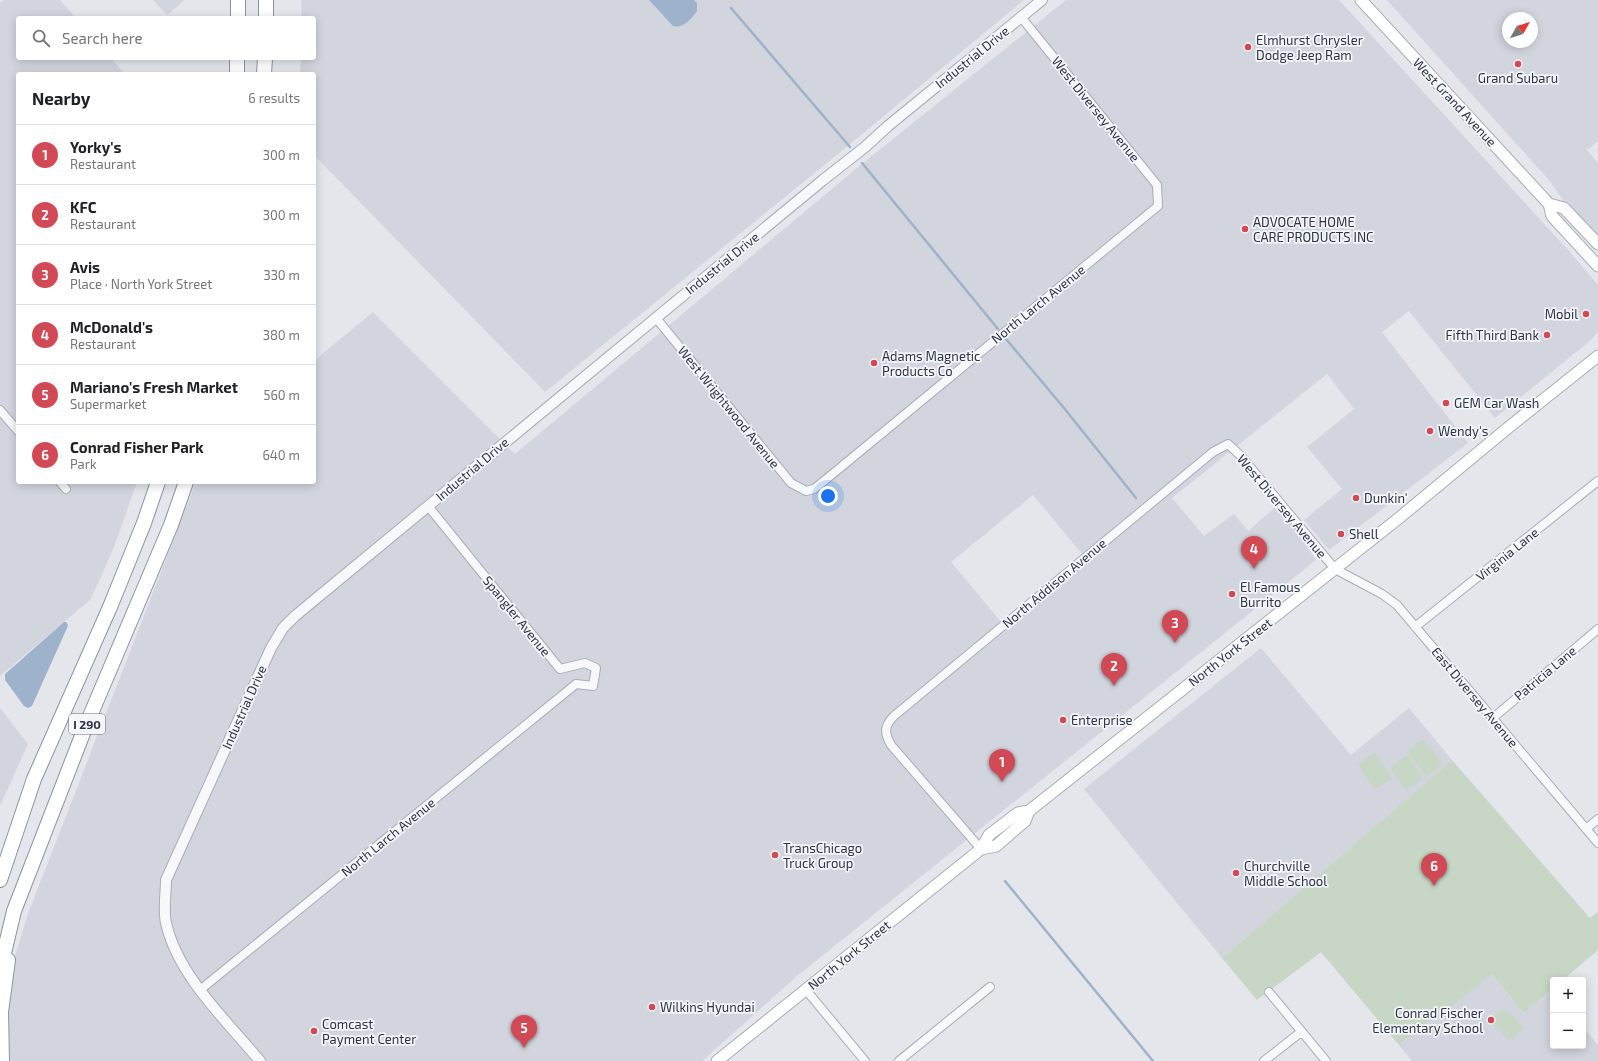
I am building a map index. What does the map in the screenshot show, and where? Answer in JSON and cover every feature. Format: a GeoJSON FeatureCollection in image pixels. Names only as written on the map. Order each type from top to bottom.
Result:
{"type":"FeatureCollection","features":[{"type":"Feature","properties":{"kind":"highway"},"geometry":{"type":"LineString","coordinates":[[238,0],[238,16]]}},
{"type":"Feature","properties":{"kind":"highway"},"geometry":{"type":"LineString","coordinates":[[266,0],[266,16]]}},
{"type":"Feature","properties":{"kind":"highway"},"geometry":{"type":"LineString","coordinates":[[237,60],[237,72]]}},
{"type":"Feature","properties":{"kind":"highway"},"geometry":{"type":"LineString","coordinates":[[264,72],[265,60]]}},
{"type":"Feature","properties":{"kind":"highway","name":"I 290"},"geometry":{"type":"LineString","coordinates":[[0,880],[34,779],[144,524],[157,484]]}},
{"type":"Feature","properties":{"kind":"highway","name":"I 290"},"geometry":{"type":"LineString","coordinates":[[0,970],[14,911],[85,728],[171,525],[185,484]]}},
{"type":"Feature","properties":{"kind":"highway"},"geometry":{"type":"LineString","coordinates":[[2,1061],[1,1012],[14,911]]}},
{"type":"Feature","properties":{"kind":"main road","name":"West Grand Avenue"},"geometry":{"type":"LineString","coordinates":[[1361,0],[1549,204],[1552,216],[1598,266]]}},
{"type":"Feature","properties":{"kind":"main road","name":"West Grand Avenue"},"geometry":{"type":"LineString","coordinates":[[1549,204],[1564,208],[1598,244]]}},
{"type":"Feature","properties":{"kind":"main road","name":"North York Street"},"geometry":{"type":"LineString","coordinates":[[717,1061],[981,849],[989,835],[1018,813],[1029,811],[1399,518],[1508,427],[1598,356]]}},
{"type":"Feature","properties":{"kind":"street","name":"Industrial Drive"},"geometry":{"type":"LineString","coordinates":[[260,1061],[200,990],[184,969],[174,950],[166,921],[166,880],[271,648],[283,628],[295,616],[1042,0]]}},
{"type":"Feature","properties":{"kind":"street","name":"West Diversey Avenue"},"geometry":{"type":"LineString","coordinates":[[1021,17],[1158,185],[1158,206]]}},
{"type":"Feature","properties":{"kind":"street","name":"North Larch Avenue"},"geometry":{"type":"LineString","coordinates":[[806,491],[814,489],[835,472],[1158,206]]}},
{"type":"Feature","properties":{"kind":"street","name":"West Wrightwood Avenue"},"geometry":{"type":"LineString","coordinates":[[656,318],[791,483],[806,491]]}},
{"type":"Feature","properties":{"kind":"street"},"geometry":{"type":"LineString","coordinates":[[0,410],[16,429]]}},
{"type":"Feature","properties":{"kind":"street","name":"West Diversey Avenue"},"geometry":{"type":"LineString","coordinates":[[1228,444],[1241,456],[1335,569]]}},
{"type":"Feature","properties":{"kind":"street","name":"North Addison Avenue"},"geometry":{"type":"LineString","coordinates":[[981,849],[891,745],[887,738],[886,728],[894,716],[1213,452],[1228,444]]}},
{"type":"Feature","properties":{"kind":"street","name":"Virginia Lane"},"geometry":{"type":"LineString","coordinates":[[1416,627],[1598,480]]}},
{"type":"Feature","properties":{"kind":"street"},"geometry":{"type":"LineString","coordinates":[[62,484],[66,489]]}},
{"type":"Feature","properties":{"kind":"street","name":"Spangler Avenue"},"geometry":{"type":"LineString","coordinates":[[428,506],[560,669],[585,663],[596,668],[593,686],[576,684]]}},
{"type":"Feature","properties":{"kind":"street","name":"East Diversey Avenue"},"geometry":{"type":"LineString","coordinates":[[1335,569],[1382,594],[1397,605],[1598,843]]}},
{"type":"Feature","properties":{"kind":"street","name":"Patricia Lane"},"geometry":{"type":"LineString","coordinates":[[1493,718],[1598,629]]}},
{"type":"Feature","properties":{"kind":"street","name":"North Larch Avenue"},"geometry":{"type":"LineString","coordinates":[[200,990],[576,684]]}},
{"type":"Feature","properties":{"kind":"street"},"geometry":{"type":"LineString","coordinates":[[1586,829],[1598,819]]}},
{"type":"Feature","properties":{"kind":"street"},"geometry":{"type":"LineString","coordinates":[[899,1061],[990,987]]}},
{"type":"Feature","properties":{"kind":"street"},"geometry":{"type":"LineString","coordinates":[[806,990],[865,1061]]}},
{"type":"Feature","properties":{"kind":"street"},"geometry":{"type":"LineString","coordinates":[[1269,992],[1326,1061]]}},
{"type":"Feature","properties":{"kind":"street"},"geometry":{"type":"LineString","coordinates":[[1264,1061],[1301,1032]]}},
{"type":"Feature","properties":{"kind":"shaded area"},"geometry":{"type":"Polygon","coordinates":[[[3,0],[60,0],[74,16],[16,16],[16,60],[113,60],[123,72],[16,72],[16,484],[136,484],[114,547],[91,599],[0,676],[0,3],[3,0]]]}},
{"type":"Feature","properties":{"kind":"shaded area"},"geometry":{"type":"Polygon","coordinates":[[[153,0],[185,0],[167,15],[153,0]]]}},
{"type":"Feature","properties":{"kind":"shaded area"},"geometry":{"type":"Polygon","coordinates":[[[301,0],[1024,0],[844,149],[545,392],[316,157],[316,72],[300,72],[301,60],[316,60],[316,16],[302,16],[301,0]]]}},
{"type":"Feature","properties":{"kind":"shaded area"},"geometry":{"type":"Polygon","coordinates":[[[1066,0],[1339,0],[1569,251],[1598,285],[1598,331],[1591,340],[1495,418],[1409,311],[1382,332],[1468,443],[1329,550],[1304,520],[1342,489],[1307,447],[1354,409],[1327,374],[1172,498],[1204,536],[1234,514],[1248,531],[1280,503],[1316,560],[797,976],[702,1061],[7,1061],[5,1016],[10,973],[28,914],[195,484],[316,484],[316,359],[373,312],[515,454],[857,168],[1066,0]],[[1033,495],[951,562],[1002,623],[1083,555],[1033,495]]]}},
{"type":"Feature","properties":{"kind":"shaded area"},"geometry":{"type":"Polygon","coordinates":[[[1387,0],[1598,0],[1598,141],[1587,150],[1598,163],[1598,250],[1549,180],[1387,0]]]}},
{"type":"Feature","properties":{"kind":"shaded area","name":"Churchville Middle School"},"geometry":{"type":"Polygon","coordinates":[[[1261,648],[1351,755],[1409,708],[1452,760],[1222,958],[1084,789],[1261,648]]]}},
{"type":"Feature","properties":{"kind":"shaded area"},"geometry":{"type":"Polygon","coordinates":[[[0,708],[28,744],[0,806],[0,708]]]}},
{"type":"Feature","properties":{"kind":"shaded area","name":"Conrad Fischer Elementary School"},"geometry":{"type":"Polygon","coordinates":[[[1488,971],[1524,1013],[1550,992],[1550,1049],[1586,1049],[1586,1031],[1598,1045],[1598,1061],[1412,1061],[1399,1045],[1488,971]]]}},
{"type":"Feature","properties":{"kind":"green space"},"geometry":{"type":"Polygon","coordinates":[[[1423,739],[1443,763],[1427,777],[1407,752],[1423,739]]]}},
{"type":"Feature","properties":{"kind":"green space"},"geometry":{"type":"Polygon","coordinates":[[[1375,753],[1392,778],[1375,790],[1358,764],[1375,753]]]}},
{"type":"Feature","properties":{"kind":"green space"},"geometry":{"type":"Polygon","coordinates":[[[1407,755],[1423,778],[1406,790],[1390,768],[1407,755]]]}},
{"type":"Feature","properties":{"kind":"green space"},"geometry":{"type":"Polygon","coordinates":[[[1452,760],[1590,918],[1598,912],[1598,950],[1566,977],[1550,977],[1550,991],[1524,1013],[1491,974],[1436,1019],[1434,1017],[1399,1045],[1321,952],[1257,1000],[1222,958],[1452,760]]]}},
{"type":"Feature","properties":{"kind":"green space"},"geometry":{"type":"Polygon","coordinates":[[[1503,1009],[1514,1016],[1524,1028],[1509,1041],[1490,1019],[1503,1009]]]}},
{"type":"Feature","properties":{"kind":"water"},"geometry":{"type":"Polygon","coordinates":[[[649,0],[694,0],[697,3],[697,11],[683,25],[677,27],[673,26],[649,0]]]}},
{"type":"Feature","properties":{"kind":"water"},"geometry":{"type":"Polygon","coordinates":[[[64,622],[68,625],[67,628],[32,706],[28,708],[24,706],[5,680],[5,674],[64,622]]]}},
{"type":"Feature","properties":{"kind":"waterway"},"geometry":{"type":"LineString","coordinates":[[731,8],[850,147]]}},
{"type":"Feature","properties":{"kind":"waterway"},"geometry":{"type":"LineString","coordinates":[[862,163],[998,329]]}},
{"type":"Feature","properties":{"kind":"waterway"},"geometry":{"type":"LineString","coordinates":[[1006,339],[1064,408],[1136,498]]}},
{"type":"Feature","properties":{"kind":"waterway"},"geometry":{"type":"LineString","coordinates":[[1005,881],[1153,1061]]}},
{"type":"Feature","properties":{"kind":"place","name":"Elmhurst Chrysler Dodge Jeep Ram"},"geometry":{"type":"Point","coordinates":[1248,47]}},
{"type":"Feature","properties":{"kind":"place","name":"Grand Subaru"},"geometry":{"type":"Point","coordinates":[1518,64]}},
{"type":"Feature","properties":{"kind":"place","name":"ADVOCATE HOME CARE PRODUCTS INC"},"geometry":{"type":"Point","coordinates":[1245,229]}},
{"type":"Feature","properties":{"kind":"place","name":"Mobil"},"geometry":{"type":"Point","coordinates":[1586,314]}},
{"type":"Feature","properties":{"kind":"place","name":"Fifth Third Bank"},"geometry":{"type":"Point","coordinates":[1547,335]}},
{"type":"Feature","properties":{"kind":"place","name":"Adams Magnetic Products Co"},"geometry":{"type":"Point","coordinates":[874,363]}},
{"type":"Feature","properties":{"kind":"place","name":"GEM Car Wash"},"geometry":{"type":"Point","coordinates":[1446,403]}},
{"type":"Feature","properties":{"kind":"place","name":"Wendy's"},"geometry":{"type":"Point","coordinates":[1430,431]}},
{"type":"Feature","properties":{"kind":"place","name":"Dunkin'"},"geometry":{"type":"Point","coordinates":[1356,498]}},
{"type":"Feature","properties":{"kind":"place","name":"Shell"},"geometry":{"type":"Point","coordinates":[1341,534]}},
{"type":"Feature","properties":{"kind":"place","name":"McDonald's"},"geometry":{"type":"Point","coordinates":[1254,569]}},
{"type":"Feature","properties":{"kind":"place","name":"El Famous Burrito"},"geometry":{"type":"Point","coordinates":[1232,594]}},
{"type":"Feature","properties":{"kind":"place","name":"Avis"},"geometry":{"type":"Point","coordinates":[1175,643]}},
{"type":"Feature","properties":{"kind":"place","name":"KFC"},"geometry":{"type":"Point","coordinates":[1114,686]}},
{"type":"Feature","properties":{"kind":"place","name":"Enterprise"},"geometry":{"type":"Point","coordinates":[1063,720]}},
{"type":"Feature","properties":{"kind":"place","name":"Yorky's"},"geometry":{"type":"Point","coordinates":[1002,782]}},
{"type":"Feature","properties":{"kind":"place","name":"TransChicago Truck Group"},"geometry":{"type":"Point","coordinates":[775,855]}},
{"type":"Feature","properties":{"kind":"place","name":"Churchville Middle School"},"geometry":{"type":"Point","coordinates":[1236,873]}},
{"type":"Feature","properties":{"kind":"place","name":"Conrad Fisher Park"},"geometry":{"type":"Point","coordinates":[1434,886]}},
{"type":"Feature","properties":{"kind":"place","name":"Wilkins Hyundai"},"geometry":{"type":"Point","coordinates":[652,1007]}},
{"type":"Feature","properties":{"kind":"place","name":"Conrad Fischer Elementary School"},"geometry":{"type":"Point","coordinates":[1491,1020]}},
{"type":"Feature","properties":{"kind":"place","name":"Comcast Payment Center"},"geometry":{"type":"Point","coordinates":[314,1031]}},
{"type":"Feature","properties":{"kind":"place","name":"Mariano's Fresh Market"},"geometry":{"type":"Point","coordinates":[524,1048]}}]}
